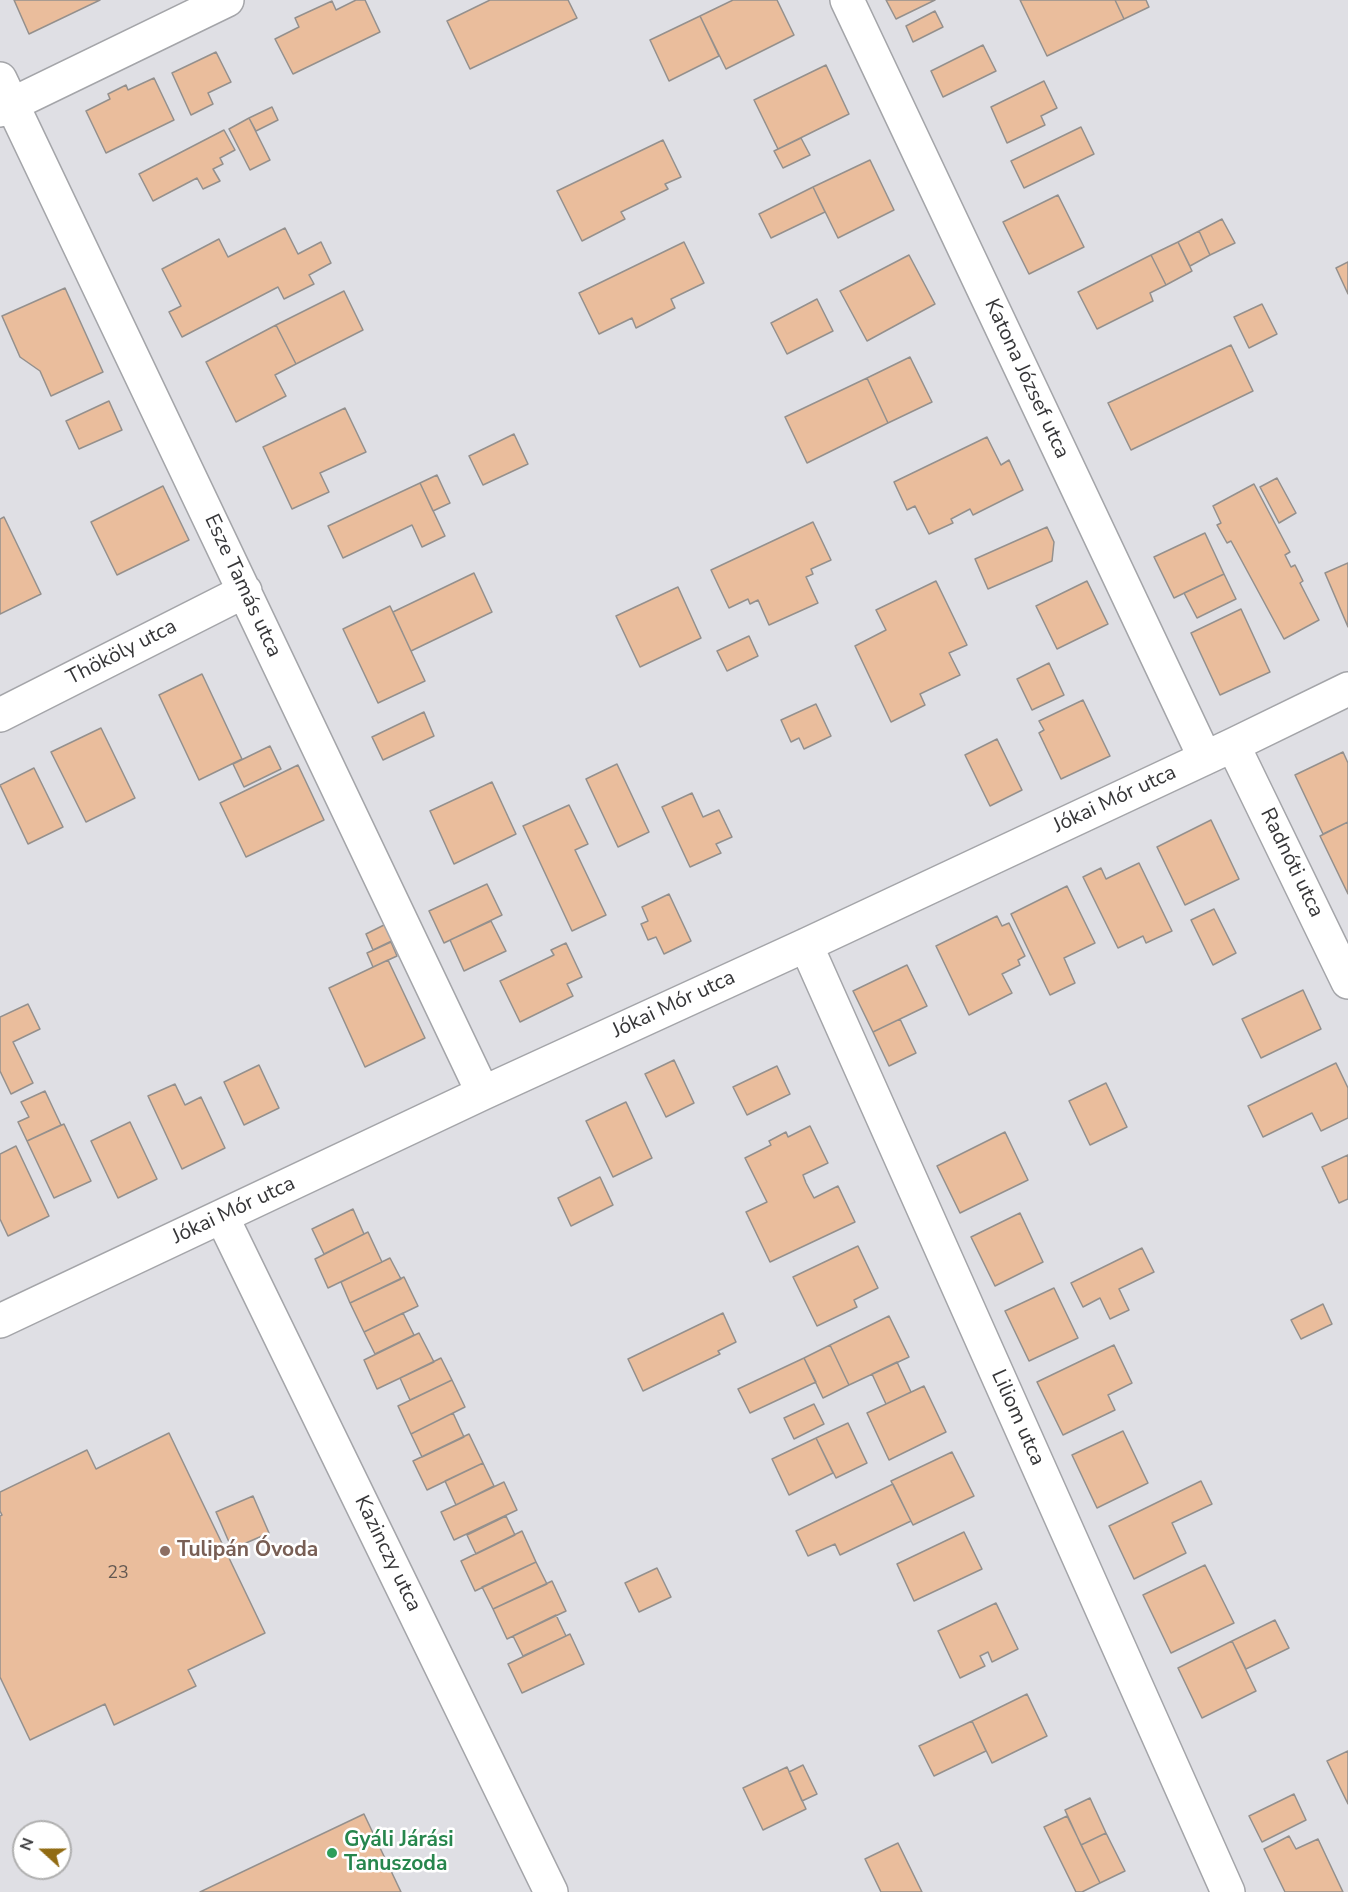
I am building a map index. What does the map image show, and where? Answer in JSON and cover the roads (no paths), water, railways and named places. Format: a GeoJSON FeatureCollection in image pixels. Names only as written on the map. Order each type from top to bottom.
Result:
{"type":"FeatureCollection","features":[{"type":"Feature","properties":{"kind":"street"},"geometry":{"type":"LineString","coordinates":[[4,98],[226,0]]}},
{"type":"Feature","properties":{"kind":"street","name":"Katona József utca"},"geometry":{"type":"LineString","coordinates":[[847,0],[1219,752]]}},
{"type":"Feature","properties":{"kind":"street","name":"Esze Tamás utca"},"geometry":{"type":"LineString","coordinates":[[4,98],[244,591],[483,1093]]}},
{"type":"Feature","properties":{"kind":"street","name":"Thököly utca"},"geometry":{"type":"LineString","coordinates":[[0,715],[244,591]]}},
{"type":"Feature","properties":{"kind":"street","name":"Jókai Mór utca"},"geometry":{"type":"LineString","coordinates":[[0,1321],[483,1093],[1219,752],[1348,689]]}},
{"type":"Feature","properties":{"kind":"street","name":"Radnóti utca"},"geometry":{"type":"LineString","coordinates":[[1219,752],[1348,982]]}},
{"type":"Feature","properties":{"kind":"street","name":"Liliom utca"},"geometry":{"type":"LineString","coordinates":[[806,945],[1228,1892]]}},
{"type":"Feature","properties":{"kind":"street","name":"Kazinczy utca"},"geometry":{"type":"LineString","coordinates":[[222,1217],[551,1892]]}},
{"type":"Feature","properties":{"kind":"place","name":"Tulipán Óvoda"},"geometry":{"type":"Point","coordinates":[165,1551]}},
{"type":"Feature","properties":{"kind":"place","name":"Gyáli Járási Tanuszoda"},"geometry":{"type":"Point","coordinates":[332,1853]}}]}
